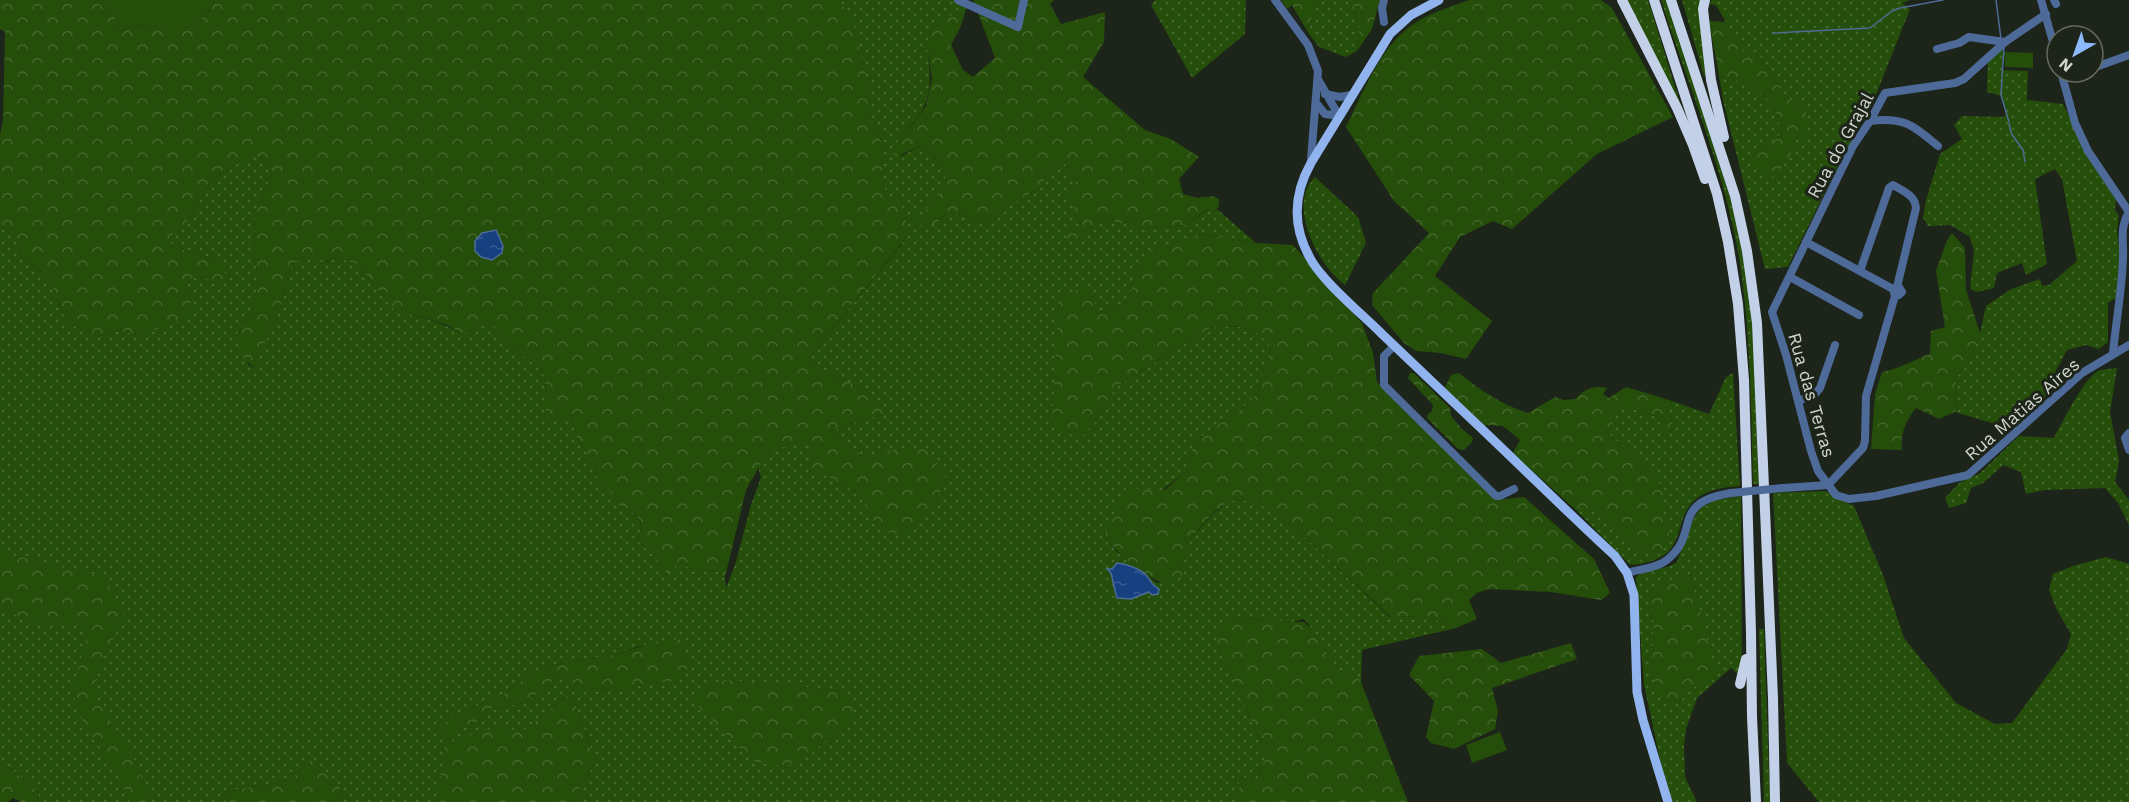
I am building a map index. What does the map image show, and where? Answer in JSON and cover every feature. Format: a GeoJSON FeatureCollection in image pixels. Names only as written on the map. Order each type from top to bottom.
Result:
{"type":"FeatureCollection","features":[{"type":"Feature","properties":{"kind":"highway"},"geometry":{"type":"LineString","coordinates":[[1622,0],[1685,125],[1728,242]]}},
{"type":"Feature","properties":{"kind":"highway"},"geometry":{"type":"LineString","coordinates":[[1654,0],[1706,159],[1728,242],[1738,304],[1744,380],[1756,802]]}},
{"type":"Feature","properties":{"kind":"highway"},"geometry":{"type":"LineString","coordinates":[[1671,0],[1735,196]]}},
{"type":"Feature","properties":{"kind":"highway"},"geometry":{"type":"LineString","coordinates":[[1705,0],[1703,9],[1710,80],[1730,158],[1735,196],[1747,251],[1756,323],[1773,698],[1775,802]]}},
{"type":"Feature","properties":{"kind":"highway"},"geometry":{"type":"LineString","coordinates":[[1740,684],[1746,667],[1746,645],[1751,633]]}},
{"type":"Feature","properties":{"kind":"highway"},"geometry":{"type":"LineString","coordinates":[[1773,698],[1778,754],[1782,771]]}},
{"type":"Feature","properties":{"kind":"main road"},"geometry":{"type":"LineString","coordinates":[[1439,0],[1411,15],[1390,34],[1311,164],[1298,192],[1297,217],[1301,239],[1310,260],[1326,278],[1394,346],[1615,556],[1628,573],[1635,608],[1637,692],[1643,720],[1668,802]]}},
{"type":"Feature","properties":{"kind":"street"},"geometry":{"type":"LineString","coordinates":[[958,0],[1018,27],[1024,0]]}},
{"type":"Feature","properties":{"kind":"street"},"geometry":{"type":"LineString","coordinates":[[1275,0],[1308,45],[1325,93],[1339,116]]}},
{"type":"Feature","properties":{"kind":"street"},"geometry":{"type":"LineString","coordinates":[[1384,0],[1382,8],[1384,22]]}},
{"type":"Feature","properties":{"kind":"street"},"geometry":{"type":"LineString","coordinates":[[2043,0],[2049,24]]}},
{"type":"Feature","properties":{"kind":"street","name":"Rua do Grajal"},"geometry":{"type":"LineString","coordinates":[[1772,312],[1853,146],[1885,93],[1931,91],[1964,79],[2005,42],[2046,14]]}},
{"type":"Feature","properties":{"kind":"street"},"geometry":{"type":"LineString","coordinates":[[1937,49],[1959,43],[1969,37],[2005,42]]}},
{"type":"Feature","properties":{"kind":"street"},"geometry":{"type":"LineString","coordinates":[[2105,64],[2129,55]]}},
{"type":"Feature","properties":{"kind":"street"},"geometry":{"type":"LineString","coordinates":[[1311,164],[1319,79]]}},
{"type":"Feature","properties":{"kind":"street"},"geometry":{"type":"LineString","coordinates":[[2064,84],[2075,123],[2088,151],[2129,212],[2123,222],[2121,232],[2123,256],[2113,353]]}},
{"type":"Feature","properties":{"kind":"street"},"geometry":{"type":"LineString","coordinates":[[1325,93],[1340,97],[1351,95]]}},
{"type":"Feature","properties":{"kind":"street"},"geometry":{"type":"LineString","coordinates":[[1317,103],[1325,114],[1339,116]]}},
{"type":"Feature","properties":{"kind":"street"},"geometry":{"type":"LineString","coordinates":[[1870,120],[1902,121],[1916,128],[1938,146]]}},
{"type":"Feature","properties":{"kind":"street"},"geometry":{"type":"LineString","coordinates":[[1628,573],[1663,563],[1670,558],[1678,549],[1692,511],[1712,496],[1828,485],[1863,448],[1866,396],[1916,208],[1916,202],[1911,196],[1893,185],[1889,188],[1860,272]]}},
{"type":"Feature","properties":{"kind":"street"},"geometry":{"type":"LineString","coordinates":[[1806,242],[1895,291]]}},
{"type":"Feature","properties":{"kind":"street"},"geometry":{"type":"LineString","coordinates":[[1790,277],[1859,315]]}},
{"type":"Feature","properties":{"kind":"street","name":"Rua das Terras"},"geometry":{"type":"LineString","coordinates":[[1772,312],[1799,401],[1811,451],[1818,471],[1828,485]]}},
{"type":"Feature","properties":{"kind":"street"},"geometry":{"type":"LineString","coordinates":[[1799,401],[1816,393],[1820,388],[1835,345]]}},
{"type":"Feature","properties":{"kind":"street","name":"Rua Matias Aires"},"geometry":{"type":"LineString","coordinates":[[1828,485],[1836,495],[1850,499],[1901,491],[1968,476],[2082,373],[2129,345]]}},
{"type":"Feature","properties":{"kind":"street"},"geometry":{"type":"LineString","coordinates":[[1394,346],[1384,356],[1384,385],[1496,496],[1514,489]]}},
{"type":"Feature","properties":{"kind":"street"},"geometry":{"type":"LineString","coordinates":[[2129,433],[2125,438],[2129,450]]}},
{"type":"Feature","properties":{"kind":"green space"},"geometry":{"type":"Polygon","coordinates":[[[0,0],[94,0],[115,16],[118,32],[138,24],[183,27],[199,22],[213,6],[214,0],[833,0],[839,2],[852,15],[869,89],[869,113],[878,126],[883,154],[882,173],[886,197],[901,201],[908,231],[906,238],[809,358],[828,373],[866,390],[888,412],[831,431],[864,457],[908,448],[925,450],[931,454],[946,479],[933,510],[912,532],[891,534],[875,524],[859,494],[807,465],[814,442],[790,442],[777,451],[769,449],[746,490],[725,577],[718,572],[688,568],[685,562],[676,563],[674,572],[663,572],[652,553],[639,542],[641,522],[629,508],[622,509],[607,487],[598,480],[596,467],[577,438],[571,415],[554,421],[546,416],[543,370],[507,344],[492,323],[463,334],[447,325],[412,314],[404,317],[395,311],[358,265],[337,257],[319,262],[302,256],[290,268],[280,309],[254,368],[242,357],[237,334],[249,319],[259,282],[254,257],[255,212],[271,177],[267,162],[255,155],[211,181],[190,218],[169,238],[172,247],[220,260],[228,280],[217,284],[201,276],[190,279],[187,287],[191,297],[189,316],[170,325],[137,335],[118,330],[99,336],[67,323],[49,278],[22,257],[16,239],[0,225],[0,135],[3,121],[5,32],[0,29],[0,0]]]}},
{"type":"Feature","properties":{"kind":"green space"},"geometry":{"type":"Polygon","coordinates":[[[94,0],[214,0],[213,6],[199,22],[183,28],[138,24],[117,32],[115,16],[94,0]]]}},
{"type":"Feature","properties":{"kind":"green space"},"geometry":{"type":"Polygon","coordinates":[[[833,0],[954,0],[967,7],[927,46],[930,76],[928,97],[918,117],[898,139],[901,156],[921,146],[935,158],[946,178],[948,184],[937,198],[926,221],[937,223],[949,211],[986,226],[1006,207],[1043,186],[1047,173],[1052,168],[1065,164],[1078,181],[1075,209],[1081,225],[1077,240],[1093,225],[1102,221],[1113,219],[1117,225],[1131,221],[1139,229],[1186,225],[1208,210],[1217,209],[1256,243],[1198,234],[1139,265],[1127,303],[1099,312],[1094,424],[1116,387],[1210,328],[1228,326],[1245,328],[1260,335],[1271,348],[1258,390],[1253,398],[1194,442],[1186,471],[1104,537],[1116,551],[1157,583],[1182,575],[1187,542],[1214,513],[1230,501],[1255,500],[1306,538],[1390,617],[1426,616],[1456,628],[1362,650],[1361,683],[1338,670],[1304,619],[1292,622],[1231,617],[1216,642],[1266,756],[1258,777],[1240,778],[1238,802],[580,802],[579,789],[596,761],[571,693],[438,800],[442,802],[342,802],[340,788],[307,762],[296,775],[287,779],[225,793],[226,802],[38,802],[39,792],[9,767],[0,769],[0,225],[16,239],[22,257],[49,278],[67,323],[99,336],[118,330],[138,335],[191,297],[187,287],[190,279],[201,276],[217,284],[220,260],[172,247],[169,238],[190,218],[211,181],[254,154],[267,162],[271,177],[255,212],[254,257],[259,282],[249,319],[237,334],[248,364],[253,368],[280,309],[290,268],[302,256],[326,262],[337,257],[358,265],[395,311],[430,320],[463,334],[492,322],[507,344],[543,370],[546,390],[571,415],[577,438],[596,467],[598,480],[607,487],[622,509],[629,508],[641,523],[639,542],[652,553],[663,572],[676,563],[685,562],[688,568],[718,572],[725,577],[726,588],[761,477],[758,467],[769,449],[777,451],[790,442],[814,442],[808,465],[859,494],[875,524],[933,510],[946,479],[930,454],[902,449],[864,457],[831,431],[888,412],[866,390],[828,373],[809,358],[905,240],[886,197],[882,173],[883,154],[878,126],[869,113],[869,88],[833,0]],[[680,639],[640,646],[618,654],[541,667],[499,697],[454,715],[457,730],[478,722],[488,710],[527,702],[557,678],[573,681],[575,687],[625,691],[645,683],[668,682],[688,663],[680,639]],[[726,680],[853,709],[844,691],[726,680]]]}},
{"type":"Feature","properties":{"kind":"green space"},"geometry":{"type":"Polygon","coordinates":[[[973,0],[1054,0],[1050,4],[1061,24],[1105,12],[1104,42],[1083,77],[1145,130],[1171,139],[1199,157],[1179,179],[1183,194],[1197,198],[1213,196],[1219,199],[1219,206],[1215,211],[1207,210],[1186,225],[1139,229],[1131,221],[1117,225],[1113,219],[1102,221],[1093,225],[1077,240],[1066,241],[1067,231],[1081,224],[1075,215],[1074,206],[1069,205],[1064,195],[1069,186],[1078,181],[1065,164],[1052,168],[1045,177],[1043,186],[1006,207],[986,226],[949,211],[937,223],[930,225],[926,221],[919,227],[912,227],[914,218],[926,212],[928,203],[937,198],[947,184],[938,162],[921,146],[893,158],[898,139],[926,106],[932,79],[927,46],[930,26],[967,7],[951,45],[963,70],[973,77],[995,58],[973,0]]]}},
{"type":"Feature","properties":{"kind":"green space"},"geometry":{"type":"Polygon","coordinates":[[[1155,0],[1246,0],[1245,34],[1192,78],[1151,5],[1155,0]]]}},
{"type":"Feature","properties":{"kind":"green space"},"geometry":{"type":"Polygon","coordinates":[[[1281,0],[1319,0],[1307,31],[1292,5],[1287,9],[1281,0]]]}},
{"type":"Feature","properties":{"kind":"green space"},"geometry":{"type":"Polygon","coordinates":[[[1319,0],[1349,0],[1359,26],[1357,51],[1346,57],[1319,47],[1307,31],[1319,0]]]}},
{"type":"Feature","properties":{"kind":"green space"},"geometry":{"type":"Polygon","coordinates":[[[1349,0],[1380,0],[1372,29],[1357,51],[1359,26],[1349,0]]]}},
{"type":"Feature","properties":{"kind":"green space"},"geometry":{"type":"Polygon","coordinates":[[[1469,0],[1601,0],[1612,8],[1673,117],[1597,154],[1512,229],[1493,221],[1460,237],[1435,276],[1492,321],[1466,359],[1441,353],[1416,351],[1404,343],[1372,305],[1373,293],[1429,233],[1394,201],[1346,127],[1375,69],[1405,30],[1443,9],[1469,0]]]}},
{"type":"Feature","properties":{"kind":"green space"},"geometry":{"type":"Polygon","coordinates":[[[1626,0],[1648,0],[1682,109],[1626,0]]]}},
{"type":"Feature","properties":{"kind":"green space"},"geometry":{"type":"Polygon","coordinates":[[[1661,0],[1667,0],[1729,194],[1744,256],[1752,316],[1760,484],[1753,484],[1750,370],[1739,257],[1715,159],[1661,0]]]}},
{"type":"Feature","properties":{"kind":"green space"},"geometry":{"type":"Polygon","coordinates":[[[1682,0],[1701,0],[1707,73],[1704,76],[1682,0]]]}},
{"type":"Feature","properties":{"kind":"green space"},"geometry":{"type":"Polygon","coordinates":[[[1712,0],[1911,0],[1902,3],[1910,9],[1875,97],[1788,267],[1765,269],[1723,100],[1719,75],[1752,86],[1766,97],[1779,117],[1779,136],[1769,145],[1757,148],[1791,154],[1806,111],[1781,92],[1768,67],[1756,52],[1747,59],[1716,5],[1709,4],[1712,0]]]}},
{"type":"Feature","properties":{"kind":"green space"},"geometry":{"type":"Polygon","coordinates":[[[1709,21],[1726,22],[1747,58],[1756,51],[1768,67],[1781,92],[1806,111],[1806,137],[1797,138],[1791,154],[1775,178],[1750,165],[1757,148],[1769,145],[1779,136],[1779,117],[1766,97],[1752,86],[1719,75],[1709,21]]]}},
{"type":"Feature","properties":{"kind":"green space"},"geometry":{"type":"Polygon","coordinates":[[[2003,46],[2003,70],[2028,71],[2027,100],[2063,104],[2089,158],[2116,200],[2120,253],[2117,297],[2108,303],[2108,342],[2099,349],[2086,345],[2067,350],[2050,382],[2044,402],[2005,427],[1955,412],[1956,378],[1968,363],[1980,333],[1986,306],[2011,289],[2040,279],[2042,286],[2049,285],[2077,261],[2062,179],[2055,169],[2035,179],[2047,264],[2026,275],[2022,263],[1997,273],[1994,288],[1977,292],[1970,289],[1974,251],[1970,237],[1950,225],[1928,226],[1923,218],[1940,154],[1962,139],[1954,125],[1962,116],[2003,117],[2006,115],[2002,96],[1987,92],[1988,58],[2003,46]]]}},
{"type":"Feature","properties":{"kind":"green space"},"geometry":{"type":"Polygon","coordinates":[[[2004,52],[2033,53],[2033,68],[2005,67],[2004,52]]]}},
{"type":"Feature","properties":{"kind":"green space"},"geometry":{"type":"Polygon","coordinates":[[[1315,177],[1358,217],[1366,243],[1345,285],[1325,264],[1309,234],[1304,203],[1307,189],[1315,177]]]}},
{"type":"Feature","properties":{"kind":"green space"},"geometry":{"type":"Polygon","coordinates":[[[1952,233],[1965,248],[1966,290],[1980,333],[1968,363],[1956,378],[1955,412],[1939,419],[1916,408],[1904,428],[1902,450],[1871,449],[1875,394],[1882,372],[1930,354],[1931,331],[1945,327],[1936,271],[1947,240],[1952,233]]]}},
{"type":"Feature","properties":{"kind":"green space"},"geometry":{"type":"Polygon","coordinates":[[[1198,234],[1256,243],[1293,245],[1362,323],[1373,353],[1377,382],[1497,500],[1524,497],[1594,559],[1610,593],[1601,600],[1551,592],[1489,589],[1477,593],[1469,600],[1477,619],[1456,628],[1426,616],[1391,617],[1306,538],[1255,500],[1230,501],[1214,512],[1187,542],[1182,575],[1170,585],[1152,578],[1126,559],[1104,537],[1126,488],[1165,490],[1186,471],[1194,442],[1253,398],[1258,390],[1271,348],[1260,335],[1245,328],[1228,326],[1210,328],[1116,387],[1094,424],[1079,439],[1052,424],[1059,296],[1088,286],[1099,312],[1127,303],[1139,265],[1146,252],[1198,234]]]}},
{"type":"Feature","properties":{"kind":"green space"},"geometry":{"type":"Polygon","coordinates":[[[2117,368],[2110,412],[2119,461],[2115,482],[2129,500],[2129,525],[2118,503],[2105,488],[2045,490],[2026,494],[2021,472],[2003,465],[1983,483],[1971,488],[1966,503],[1949,508],[1945,498],[1959,483],[1980,473],[2019,436],[2054,438],[2092,376],[2100,370],[2117,368]]]}},
{"type":"Feature","properties":{"kind":"green space"},"geometry":{"type":"Polygon","coordinates":[[[1410,373],[1414,373],[1450,408],[1451,416],[1473,438],[1464,450],[1458,449],[1427,418],[1433,405],[1408,378],[1410,373]]]}},
{"type":"Feature","properties":{"kind":"green space"},"geometry":{"type":"Polygon","coordinates":[[[1459,373],[1509,406],[1528,413],[1555,397],[1564,400],[1575,399],[1586,390],[1598,387],[1607,388],[1603,394],[1609,398],[1626,387],[1663,398],[1674,427],[1666,440],[1658,417],[1640,410],[1618,408],[1607,432],[1650,472],[1668,494],[1661,504],[1671,541],[1657,555],[1641,550],[1591,508],[1576,510],[1513,453],[1520,440],[1503,426],[1484,425],[1444,389],[1451,375],[1459,373]]]}},
{"type":"Feature","properties":{"kind":"green space"},"geometry":{"type":"Polygon","coordinates":[[[1733,373],[1740,486],[1717,489],[1696,499],[1684,515],[1675,542],[1663,556],[1652,561],[1629,564],[1576,510],[1591,507],[1641,550],[1671,541],[1650,472],[1607,432],[1618,407],[1640,410],[1658,417],[1666,439],[1674,427],[1663,398],[1709,414],[1726,377],[1733,373]]]}},
{"type":"Feature","properties":{"kind":"green space"},"geometry":{"type":"Polygon","coordinates":[[[1824,491],[1854,506],[1883,575],[1904,638],[1956,703],[1995,724],[2012,723],[2067,649],[2071,634],[2049,590],[2053,574],[2106,557],[2129,564],[2129,802],[1819,802],[1787,763],[1773,493],[1824,491]]]}},
{"type":"Feature","properties":{"kind":"green space"},"geometry":{"type":"Polygon","coordinates":[[[1741,496],[1742,666],[1740,676],[1731,668],[1697,698],[1686,729],[1684,745],[1685,777],[1697,802],[1673,802],[1662,768],[1644,685],[1636,578],[1639,574],[1677,562],[1691,523],[1702,505],[1715,500],[1741,496]],[[1691,574],[1649,589],[1654,616],[1652,673],[1678,703],[1692,688],[1691,574]]]}},
{"type":"Feature","properties":{"kind":"green space"},"geometry":{"type":"Polygon","coordinates":[[[0,552],[106,578],[124,616],[98,670],[96,698],[136,763],[151,802],[130,802],[118,776],[78,713],[73,689],[88,632],[80,622],[45,627],[8,612],[0,603],[0,552]]]}},
{"type":"Feature","properties":{"kind":"green space"},"geometry":{"type":"Polygon","coordinates":[[[1690,574],[1717,678],[1692,688],[1678,703],[1664,703],[1652,673],[1654,616],[1648,589],[1690,574]]]}},
{"type":"Feature","properties":{"kind":"green space"},"geometry":{"type":"Polygon","coordinates":[[[1231,617],[1304,622],[1312,629],[1338,670],[1360,680],[1408,802],[1238,802],[1240,778],[1258,777],[1266,756],[1216,642],[1220,628],[1231,617]]]}},
{"type":"Feature","properties":{"kind":"green space"},"geometry":{"type":"Polygon","coordinates":[[[1759,629],[1764,629],[1770,802],[1764,802],[1759,629]]]}},
{"type":"Feature","properties":{"kind":"green space"},"geometry":{"type":"Polygon","coordinates":[[[680,639],[688,663],[685,678],[668,682],[645,683],[625,691],[575,687],[572,681],[557,678],[527,702],[488,710],[478,722],[457,730],[447,738],[436,738],[438,731],[454,715],[499,697],[541,667],[618,654],[654,642],[680,639]]]}},
{"type":"Feature","properties":{"kind":"green space"},"geometry":{"type":"Polygon","coordinates":[[[1571,643],[1577,659],[1492,688],[1498,711],[1495,729],[1454,749],[1431,743],[1426,737],[1434,701],[1409,675],[1419,656],[1482,649],[1501,663],[1571,643]]]}},
{"type":"Feature","properties":{"kind":"green space"},"geometry":{"type":"Polygon","coordinates":[[[726,680],[845,691],[853,709],[851,719],[806,758],[785,767],[753,761],[693,701],[694,694],[715,682],[726,680]]]}},
{"type":"Feature","properties":{"kind":"green space"},"geometry":{"type":"Polygon","coordinates":[[[571,693],[596,761],[579,789],[580,802],[442,802],[438,800],[445,744],[501,725],[521,733],[571,693]]]}},
{"type":"Feature","properties":{"kind":"green space"},"geometry":{"type":"Polygon","coordinates":[[[1500,732],[1507,750],[1472,763],[1466,745],[1500,732]]]}},
{"type":"Feature","properties":{"kind":"green space"},"geometry":{"type":"Polygon","coordinates":[[[312,761],[320,765],[340,788],[342,802],[226,802],[225,793],[287,779],[296,775],[307,762],[312,761]]]}},
{"type":"Feature","properties":{"kind":"green space"},"geometry":{"type":"Polygon","coordinates":[[[9,767],[39,792],[38,802],[21,802],[13,798],[8,802],[0,802],[0,769],[9,767]]]}},
{"type":"Feature","properties":{"kind":"water"},"geometry":{"type":"Polygon","coordinates":[[[496,230],[503,246],[502,253],[492,260],[481,257],[475,251],[475,241],[482,233],[496,230]]]}},
{"type":"Feature","properties":{"kind":"water"},"geometry":{"type":"Polygon","coordinates":[[[1117,563],[1142,572],[1159,589],[1158,594],[1152,595],[1149,592],[1131,599],[1117,598],[1111,573],[1107,569],[1112,569],[1117,563]]]}},
{"type":"Feature","properties":{"kind":"waterway"},"geometry":{"type":"LineString","coordinates":[[1773,33],[1870,28],[1892,11],[1943,0]]}},
{"type":"Feature","properties":{"kind":"waterway"},"geometry":{"type":"LineString","coordinates":[[1996,0],[2001,39]]}},
{"type":"Feature","properties":{"kind":"waterway"},"geometry":{"type":"LineString","coordinates":[[2002,77],[2004,48]]}},
{"type":"Feature","properties":{"kind":"waterway"},"geometry":{"type":"LineString","coordinates":[[2002,79],[2001,95],[2009,122]]}},
{"type":"Feature","properties":{"kind":"waterway"},"geometry":{"type":"LineString","coordinates":[[2009,124],[2011,132]]}},
{"type":"Feature","properties":{"kind":"waterway"},"geometry":{"type":"LineString","coordinates":[[2011,133],[2023,150],[2025,162]]}}]}
